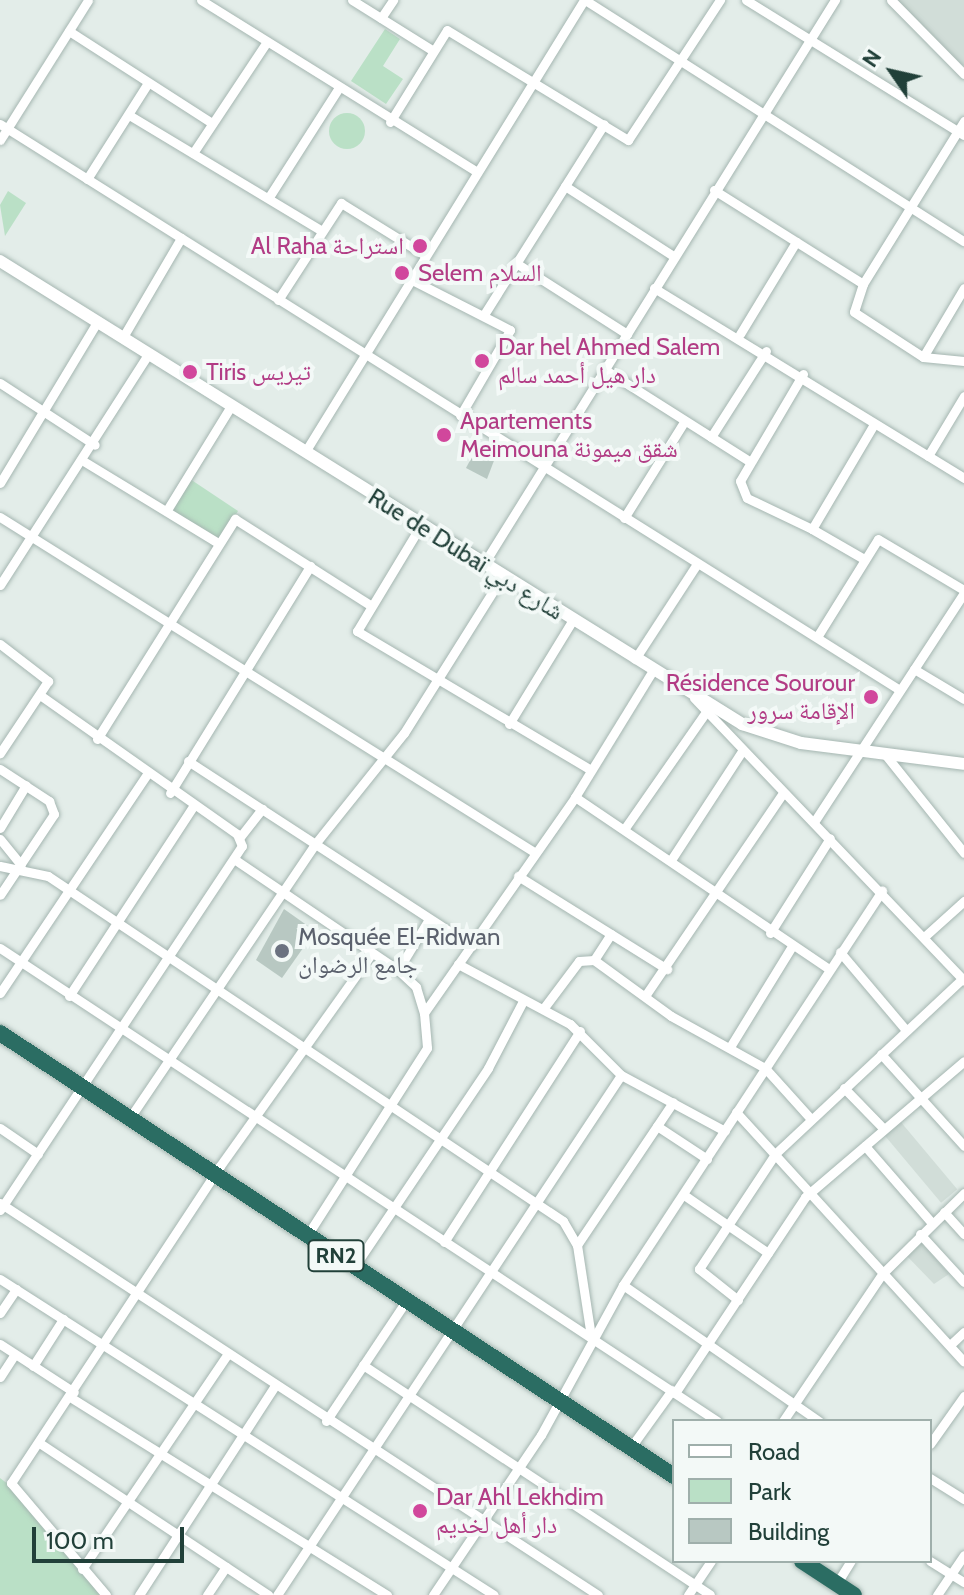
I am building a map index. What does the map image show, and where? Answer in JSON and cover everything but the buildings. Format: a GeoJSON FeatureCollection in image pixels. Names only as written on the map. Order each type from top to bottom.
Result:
{"type":"FeatureCollection","features":[{"type":"Feature","properties":{"kind":"highway","name":"RN2"},"geometry":{"type":"LineString","coordinates":[[0,1033],[81,1084],[213,1176],[672,1475]]}},
{"type":"Feature","properties":{"kind":"highway"},"geometry":{"type":"LineString","coordinates":[[805,1563],[854,1595]]}},
{"type":"Feature","properties":{"kind":"street"},"geometry":{"type":"LineString","coordinates":[[0,140],[4,126],[88,0]]}},
{"type":"Feature","properties":{"kind":"street"},"geometry":{"type":"LineString","coordinates":[[352,0],[432,50]]}},
{"type":"Feature","properties":{"kind":"street"},"geometry":{"type":"LineString","coordinates":[[381,18],[393,0]]}},
{"type":"Feature","properties":{"kind":"street"},"geometry":{"type":"LineString","coordinates":[[305,452],[585,0],[765,111],[964,241]]}},
{"type":"Feature","properties":{"kind":"street"},"geometry":{"type":"LineString","coordinates":[[390,122],[447,30],[534,80],[628,140],[720,0]]}},
{"type":"Feature","properties":{"kind":"street"},"geometry":{"type":"LineString","coordinates":[[746,0],[961,133]]}},
{"type":"Feature","properties":{"kind":"street"},"geometry":{"type":"LineString","coordinates":[[483,565],[835,0]]}},
{"type":"Feature","properties":{"kind":"street"},"geometry":{"type":"LineString","coordinates":[[891,0],[964,74]]}},
{"type":"Feature","properties":{"kind":"street"},"geometry":{"type":"LineString","coordinates":[[203,1],[390,122],[477,172]]}},
{"type":"Feature","properties":{"kind":"street"},"geometry":{"type":"LineString","coordinates":[[69,31],[212,123]]}},
{"type":"Feature","properties":{"kind":"street"},"geometry":{"type":"LineString","coordinates":[[193,153],[266,43]]}},
{"type":"Feature","properties":{"kind":"street"},"geometry":{"type":"LineString","coordinates":[[87,179],[148,83]]}},
{"type":"Feature","properties":{"kind":"street"},"geometry":{"type":"LineString","coordinates":[[269,197],[338,89]]}},
{"type":"Feature","properties":{"kind":"street"},"geometry":{"type":"LineString","coordinates":[[129,115],[322,231]]}},
{"type":"Feature","properties":{"kind":"street"},"geometry":{"type":"LineString","coordinates":[[964,121],[961,133],[910,207],[863,284],[854,312],[923,357],[964,361]]}},
{"type":"Feature","properties":{"kind":"street"},"geometry":{"type":"LineString","coordinates":[[485,313],[604,124]]}},
{"type":"Feature","properties":{"kind":"street"},"geometry":{"type":"LineString","coordinates":[[4,126],[541,468],[900,690]]}},
{"type":"Feature","properties":{"kind":"street"},"geometry":{"type":"LineString","coordinates":[[565,186],[673,256]]}},
{"type":"Feature","properties":{"kind":"street"},"geometry":{"type":"LineString","coordinates":[[714,190],[863,284]]}},
{"type":"Feature","properties":{"kind":"street"},"geometry":{"type":"LineString","coordinates":[[278,300],[322,231],[345,203],[425,255]]}},
{"type":"Feature","properties":{"kind":"street"},"geometry":{"type":"LineString","coordinates":[[123,337],[181,238]]}},
{"type":"Feature","properties":{"kind":"street"},"geometry":{"type":"LineString","coordinates":[[740,334],[796,242]]}},
{"type":"Feature","properties":{"kind":"street","name":"Rue de Dubaï شارع دبي"},"geometry":{"type":"LineString","coordinates":[[0,261],[572,621],[692,695],[761,732],[860,751],[964,764]]}},
{"type":"Feature","properties":{"kind":"street"},"geometry":{"type":"LineString","coordinates":[[516,263],[627,334]]}},
{"type":"Feature","properties":{"kind":"street"},"geometry":{"type":"LineString","coordinates":[[412,280],[485,313],[510,334],[460,416]]}},
{"type":"Feature","properties":{"kind":"street"},"geometry":{"type":"LineString","coordinates":[[654,288],[740,334],[874,424],[964,478]]}},
{"type":"Feature","properties":{"kind":"street"},"geometry":{"type":"LineString","coordinates":[[923,357],[964,288]]}},
{"type":"Feature","properties":{"kind":"street"},"geometry":{"type":"LineString","coordinates":[[0,483],[97,322]]}},
{"type":"Feature","properties":{"kind":"street"},"geometry":{"type":"LineString","coordinates":[[711,437],[766,351]]}},
{"type":"Feature","properties":{"kind":"street"},"geometry":{"type":"LineString","coordinates":[[0,585],[85,462],[149,353]]}},
{"type":"Feature","properties":{"kind":"street"},"geometry":{"type":"LineString","coordinates":[[604,369],[749,461]]}},
{"type":"Feature","properties":{"kind":"street"},"geometry":{"type":"LineString","coordinates":[[803,374],[749,461],[741,493],[864,559]]}},
{"type":"Feature","properties":{"kind":"street"},"geometry":{"type":"LineString","coordinates":[[0,383],[95,445]]}},
{"type":"Feature","properties":{"kind":"street"},"geometry":{"type":"LineString","coordinates":[[928,456],[964,396]]}},
{"type":"Feature","properties":{"kind":"street"},"geometry":{"type":"LineString","coordinates":[[167,510],[231,406]]}},
{"type":"Feature","properties":{"kind":"street"},"geometry":{"type":"LineString","coordinates":[[624,518],[684,422]]}},
{"type":"Feature","properties":{"kind":"street"},"geometry":{"type":"LineString","coordinates":[[812,529],[874,424]]}},
{"type":"Feature","properties":{"kind":"street"},"geometry":{"type":"LineString","coordinates":[[85,462],[218,543]]}},
{"type":"Feature","properties":{"kind":"street"},"geometry":{"type":"LineString","coordinates":[[0,517],[534,852]]}},
{"type":"Feature","properties":{"kind":"street"},"geometry":{"type":"LineString","coordinates":[[97,739],[171,626],[218,543],[238,518],[370,605]]}},
{"type":"Feature","properties":{"kind":"street"},"geometry":{"type":"LineString","coordinates":[[421,525],[370,605],[359,633],[435,682],[589,769]]}},
{"type":"Feature","properties":{"kind":"street"},"geometry":{"type":"LineString","coordinates":[[814,822],[914,669],[961,606],[964,591],[878,539],[817,637]]}},
{"type":"Feature","properties":{"kind":"street"},"geometry":{"type":"LineString","coordinates":[[635,659],[697,564]]}},
{"type":"Feature","properties":{"kind":"street"},"geometry":{"type":"LineString","coordinates":[[170,793],[310,566]]}},
{"type":"Feature","properties":{"kind":"street"},"geometry":{"type":"LineString","coordinates":[[129,1119],[315,844],[435,682],[502,577]]}},
{"type":"Feature","properties":{"kind":"street"},"geometry":{"type":"LineString","coordinates":[[509,724],[572,621]]}},
{"type":"Feature","properties":{"kind":"street"},"geometry":{"type":"LineString","coordinates":[[0,644],[47,677],[40,695],[0,753]]}},
{"type":"Feature","properties":{"kind":"street"},"geometry":{"type":"LineString","coordinates":[[914,669],[964,699]]}},
{"type":"Feature","properties":{"kind":"street"},"geometry":{"type":"LineString","coordinates":[[424,1013],[575,797],[589,769],[653,670]]}},
{"type":"Feature","properties":{"kind":"street"},"geometry":{"type":"LineString","coordinates":[[40,695],[146,776],[240,837]]}},
{"type":"Feature","properties":{"kind":"street"},"geometry":{"type":"LineString","coordinates":[[692,695],[742,751],[882,890],[963,980],[810,1118],[775,1154],[699,1269],[738,1300]]}},
{"type":"Feature","properties":{"kind":"street"},"geometry":{"type":"LineString","coordinates":[[625,828],[706,712]]}},
{"type":"Feature","properties":{"kind":"street"},"geometry":{"type":"LineString","coordinates":[[671,860],[742,751]]}},
{"type":"Feature","properties":{"kind":"street"},"geometry":{"type":"LineString","coordinates":[[884,753],[964,853]]}},
{"type":"Feature","properties":{"kind":"street"},"geometry":{"type":"LineString","coordinates":[[188,761],[472,946]]}},
{"type":"Feature","properties":{"kind":"street"},"geometry":{"type":"LineString","coordinates":[[0,769],[26,785],[54,814],[0,895]]}},
{"type":"Feature","properties":{"kind":"street"},"geometry":{"type":"LineString","coordinates":[[0,993],[146,776]]}},
{"type":"Feature","properties":{"kind":"street"},"geometry":{"type":"LineString","coordinates":[[0,828],[26,785]]}},
{"type":"Feature","properties":{"kind":"street"},"geometry":{"type":"LineString","coordinates":[[645,996],[719,894],[783,793]]}},
{"type":"Feature","properties":{"kind":"street"},"geometry":{"type":"LineString","coordinates":[[575,797],[671,860],[791,948],[829,969]]}},
{"type":"Feature","properties":{"kind":"street"},"geometry":{"type":"LineString","coordinates":[[69,996],[192,808]]}},
{"type":"Feature","properties":{"kind":"street"},"geometry":{"type":"LineString","coordinates":[[262,809],[240,837],[234,859],[1,1206],[139,1294],[226,1356],[371,1451],[598,1595]]}},
{"type":"Feature","properties":{"kind":"street"},"geometry":{"type":"LineString","coordinates":[[770,933],[830,838]]}},
{"type":"Feature","properties":{"kind":"street"},"geometry":{"type":"LineString","coordinates":[[0,839],[21,865],[69,890],[119,922],[563,1221],[577,1245],[591,1336]]}},
{"type":"Feature","properties":{"kind":"street"},"geometry":{"type":"LineString","coordinates":[[234,859],[398,970],[416,987],[424,1013],[427,1048],[306,1237]]}},
{"type":"Feature","properties":{"kind":"street"},"geometry":{"type":"LineString","coordinates":[[0,866],[21,865]]}},
{"type":"Feature","properties":{"kind":"street"},"geometry":{"type":"LineString","coordinates":[[518,876],[667,969]]}},
{"type":"Feature","properties":{"kind":"street"},"geometry":{"type":"LineString","coordinates":[[433,1595],[561,1402],[591,1336],[623,1285],[882,890]]}},
{"type":"Feature","properties":{"kind":"street"},"geometry":{"type":"LineString","coordinates":[[924,937],[964,901]]}},
{"type":"Feature","properties":{"kind":"street"},"geometry":{"type":"LineString","coordinates":[[398,970],[429,919]]}},
{"type":"Feature","properties":{"kind":"street"},"geometry":{"type":"LineString","coordinates":[[594,960],[611,934]]}},
{"type":"Feature","properties":{"kind":"street"},"geometry":{"type":"LineString","coordinates":[[0,948],[118,1029],[170,1060],[714,1419]]}},
{"type":"Feature","properties":{"kind":"street"},"geometry":{"type":"LineString","coordinates":[[730,1047],[791,948]]}},
{"type":"Feature","properties":{"kind":"street"},"geometry":{"type":"LineString","coordinates":[[840,952],[906,1030]]}},
{"type":"Feature","properties":{"kind":"street"},"geometry":{"type":"LineString","coordinates":[[11,1483],[41,1444],[213,1176],[257,1120],[371,954]]}},
{"type":"Feature","properties":{"kind":"street"},"geometry":{"type":"LineString","coordinates":[[543,1009],[579,961],[594,960],[645,996],[765,1068],[810,1118]]}},
{"type":"Feature","properties":{"kind":"street"},"geometry":{"type":"LineString","coordinates":[[458,964],[580,1031],[621,1075],[725,1131]]}},
{"type":"Feature","properties":{"kind":"street"},"geometry":{"type":"LineString","coordinates":[[354,1267],[441,1138],[523,1001]]}},
{"type":"Feature","properties":{"kind":"street"},"geometry":{"type":"LineString","coordinates":[[444,1242],[580,1031]]}},
{"type":"Feature","properties":{"kind":"street"},"geometry":{"type":"LineString","coordinates":[[881,1054],[964,1146]]}},
{"type":"Feature","properties":{"kind":"street"},"geometry":{"type":"LineString","coordinates":[[631,1447],[707,1346],[810,1193],[964,1061]]}},
{"type":"Feature","properties":{"kind":"street"},"geometry":{"type":"LineString","coordinates":[[277,1595],[371,1451],[494,1273],[536,1202],[621,1075]]}},
{"type":"Feature","properties":{"kind":"street"},"geometry":{"type":"LineString","coordinates":[[844,1088],[884,1129]]}},
{"type":"Feature","properties":{"kind":"street"},"geometry":{"type":"LineString","coordinates":[[577,1245],[673,1102]]}},
{"type":"Feature","properties":{"kind":"street"},"geometry":{"type":"LineString","coordinates":[[736,1112],[964,1362]]}},
{"type":"Feature","properties":{"kind":"street"},"geometry":{"type":"LineString","coordinates":[[657,1126],[707,1159]]}},
{"type":"Feature","properties":{"kind":"street"},"geometry":{"type":"LineString","coordinates":[[0,1128],[38,1154]]}},
{"type":"Feature","properties":{"kind":"street"},"geometry":{"type":"LineString","coordinates":[[865,1146],[932,1223]]}},
{"type":"Feature","properties":{"kind":"street"},"geometry":{"type":"LineString","coordinates":[[784,1419],[883,1273],[964,1193]]}},
{"type":"Feature","properties":{"kind":"street"},"geometry":{"type":"LineString","coordinates":[[684,1195],[768,1253]]}},
{"type":"Feature","properties":{"kind":"street"},"geometry":{"type":"LineString","coordinates":[[944,1212],[964,1234]]}},
{"type":"Feature","properties":{"kind":"street"},"geometry":{"type":"LineString","coordinates":[[920,1234],[964,1282]]}},
{"type":"Feature","properties":{"kind":"street"},"geometry":{"type":"LineString","coordinates":[[0,1279],[494,1595]]}},
{"type":"Feature","properties":{"kind":"street"},"geometry":{"type":"LineString","coordinates":[[623,1285],[816,1419]]}},
{"type":"Feature","properties":{"kind":"street"},"geometry":{"type":"LineString","coordinates":[[0,1313],[16,1289]]}},
{"type":"Feature","properties":{"kind":"street"},"geometry":{"type":"LineString","coordinates":[[326,1421],[406,1301]]}},
{"type":"Feature","properties":{"kind":"street"},"geometry":{"type":"LineString","coordinates":[[33,1366],[63,1319]]}},
{"type":"Feature","properties":{"kind":"street"},"geometry":{"type":"LineString","coordinates":[[950,1345],[964,1332]]}},
{"type":"Feature","properties":{"kind":"street"},"geometry":{"type":"LineString","coordinates":[[0,1344],[160,1456],[387,1595]]}},
{"type":"Feature","properties":{"kind":"street"},"geometry":{"type":"LineString","coordinates":[[0,1377],[15,1354]]}},
{"type":"Feature","properties":{"kind":"street"},"geometry":{"type":"LineString","coordinates":[[82,1569],[130,1504],[226,1356]]}},
{"type":"Feature","properties":{"kind":"street"},"geometry":{"type":"LineString","coordinates":[[363,1365],[710,1595]]}},
{"type":"Feature","properties":{"kind":"street"},"geometry":{"type":"LineString","coordinates":[[139,1595],[274,1387]]}},
{"type":"Feature","properties":{"kind":"street"},"geometry":{"type":"LineString","coordinates":[[932,1441],[964,1396]]}},
{"type":"Feature","properties":{"kind":"street"},"geometry":{"type":"LineString","coordinates":[[41,1444],[268,1595]]}},
{"type":"Feature","properties":{"kind":"street"},"geometry":{"type":"LineString","coordinates":[[0,1474],[106,1595]]}},
{"type":"Feature","properties":{"kind":"street"},"geometry":{"type":"LineString","coordinates":[[932,1479],[962,1493]]}},
{"type":"Feature","properties":{"kind":"street"},"geometry":{"type":"LineString","coordinates":[[937,1595],[964,1555]]}},
{"type":"Feature","properties":{"kind":"street"},"geometry":{"type":"LineString","coordinates":[[932,1562],[964,1582]]}},
{"type":"Feature","properties":{"kind":"street"},"geometry":{"type":"LineString","coordinates":[[688,1595],[710,1563]]}},
{"type":"Feature","properties":{"kind":"street"},"geometry":{"type":"LineString","coordinates":[[837,1583],[850,1563]]}},
{"type":"Feature","properties":{"kind":"street"},"geometry":{"type":"LineString","coordinates":[[207,1595],[226,1567]]}},
{"type":"Feature","properties":{"kind":"shaded area"},"geometry":{"type":"Polygon","coordinates":[[[897,0],[964,0],[964,66],[959,62],[897,0]]]}},
{"type":"Feature","properties":{"kind":"shaded area"},"geometry":{"type":"Polygon","coordinates":[[[900,1121],[957,1189],[941,1203],[884,1134],[900,1121]]]}},
{"type":"Feature","properties":{"kind":"shaded area"},"geometry":{"type":"Polygon","coordinates":[[[919,1240],[949,1274],[934,1284],[904,1253],[919,1240]]]}},
{"type":"Feature","properties":{"kind":"green space"},"geometry":{"type":"Polygon","coordinates":[[[385,29],[400,39],[383,66],[403,79],[386,104],[351,81],[385,29]]]}},
{"type":"Feature","properties":{"kind":"green space"},"geometry":{"type":"Polygon","coordinates":[[[347,113],[360,118],[365,131],[360,144],[347,149],[334,144],[329,131],[334,118],[347,113]]]}},
{"type":"Feature","properties":{"kind":"green space"},"geometry":{"type":"Polygon","coordinates":[[[8,191],[26,203],[5,236],[0,205],[8,191]]]}},
{"type":"Feature","properties":{"kind":"green space"},"geometry":{"type":"Polygon","coordinates":[[[187,477],[238,511],[219,541],[169,512],[187,477]]]}},
{"type":"Feature","properties":{"kind":"green space"},"geometry":{"type":"Polygon","coordinates":[[[0,1478],[16,1490],[101,1595],[0,1595],[0,1478]]]}},
{"type":"Feature","properties":{"kind":"place","name":"Al Raha استراحة"},"geometry":{"type":"Point","coordinates":[420,246]}},
{"type":"Feature","properties":{"kind":"place","name":"Selem السلام"},"geometry":{"type":"Point","coordinates":[402,273]}},
{"type":"Feature","properties":{"kind":"place","name":"Dar hel Ahmed Salem دار هيل أحمد سالم"},"geometry":{"type":"Point","coordinates":[482,361]}},
{"type":"Feature","properties":{"kind":"place","name":"Tiris تيريس"},"geometry":{"type":"Point","coordinates":[190,372]}},
{"type":"Feature","properties":{"kind":"place","name":"Apartements Meimouna شقق ميمونة"},"geometry":{"type":"Point","coordinates":[444,435]}},
{"type":"Feature","properties":{"kind":"place","name":"Résidence Sourour الإقامة سرور"},"geometry":{"type":"Point","coordinates":[871,697]}},
{"type":"Feature","properties":{"kind":"place","name":"Mosquée El-Ridwan جامع الرضوان"},"geometry":{"type":"Point","coordinates":[282,951]}},
{"type":"Feature","properties":{"kind":"place","name":"Dar Ahl Lekhdim دار أهل لخديم"},"geometry":{"type":"Point","coordinates":[420,1511]}}]}
